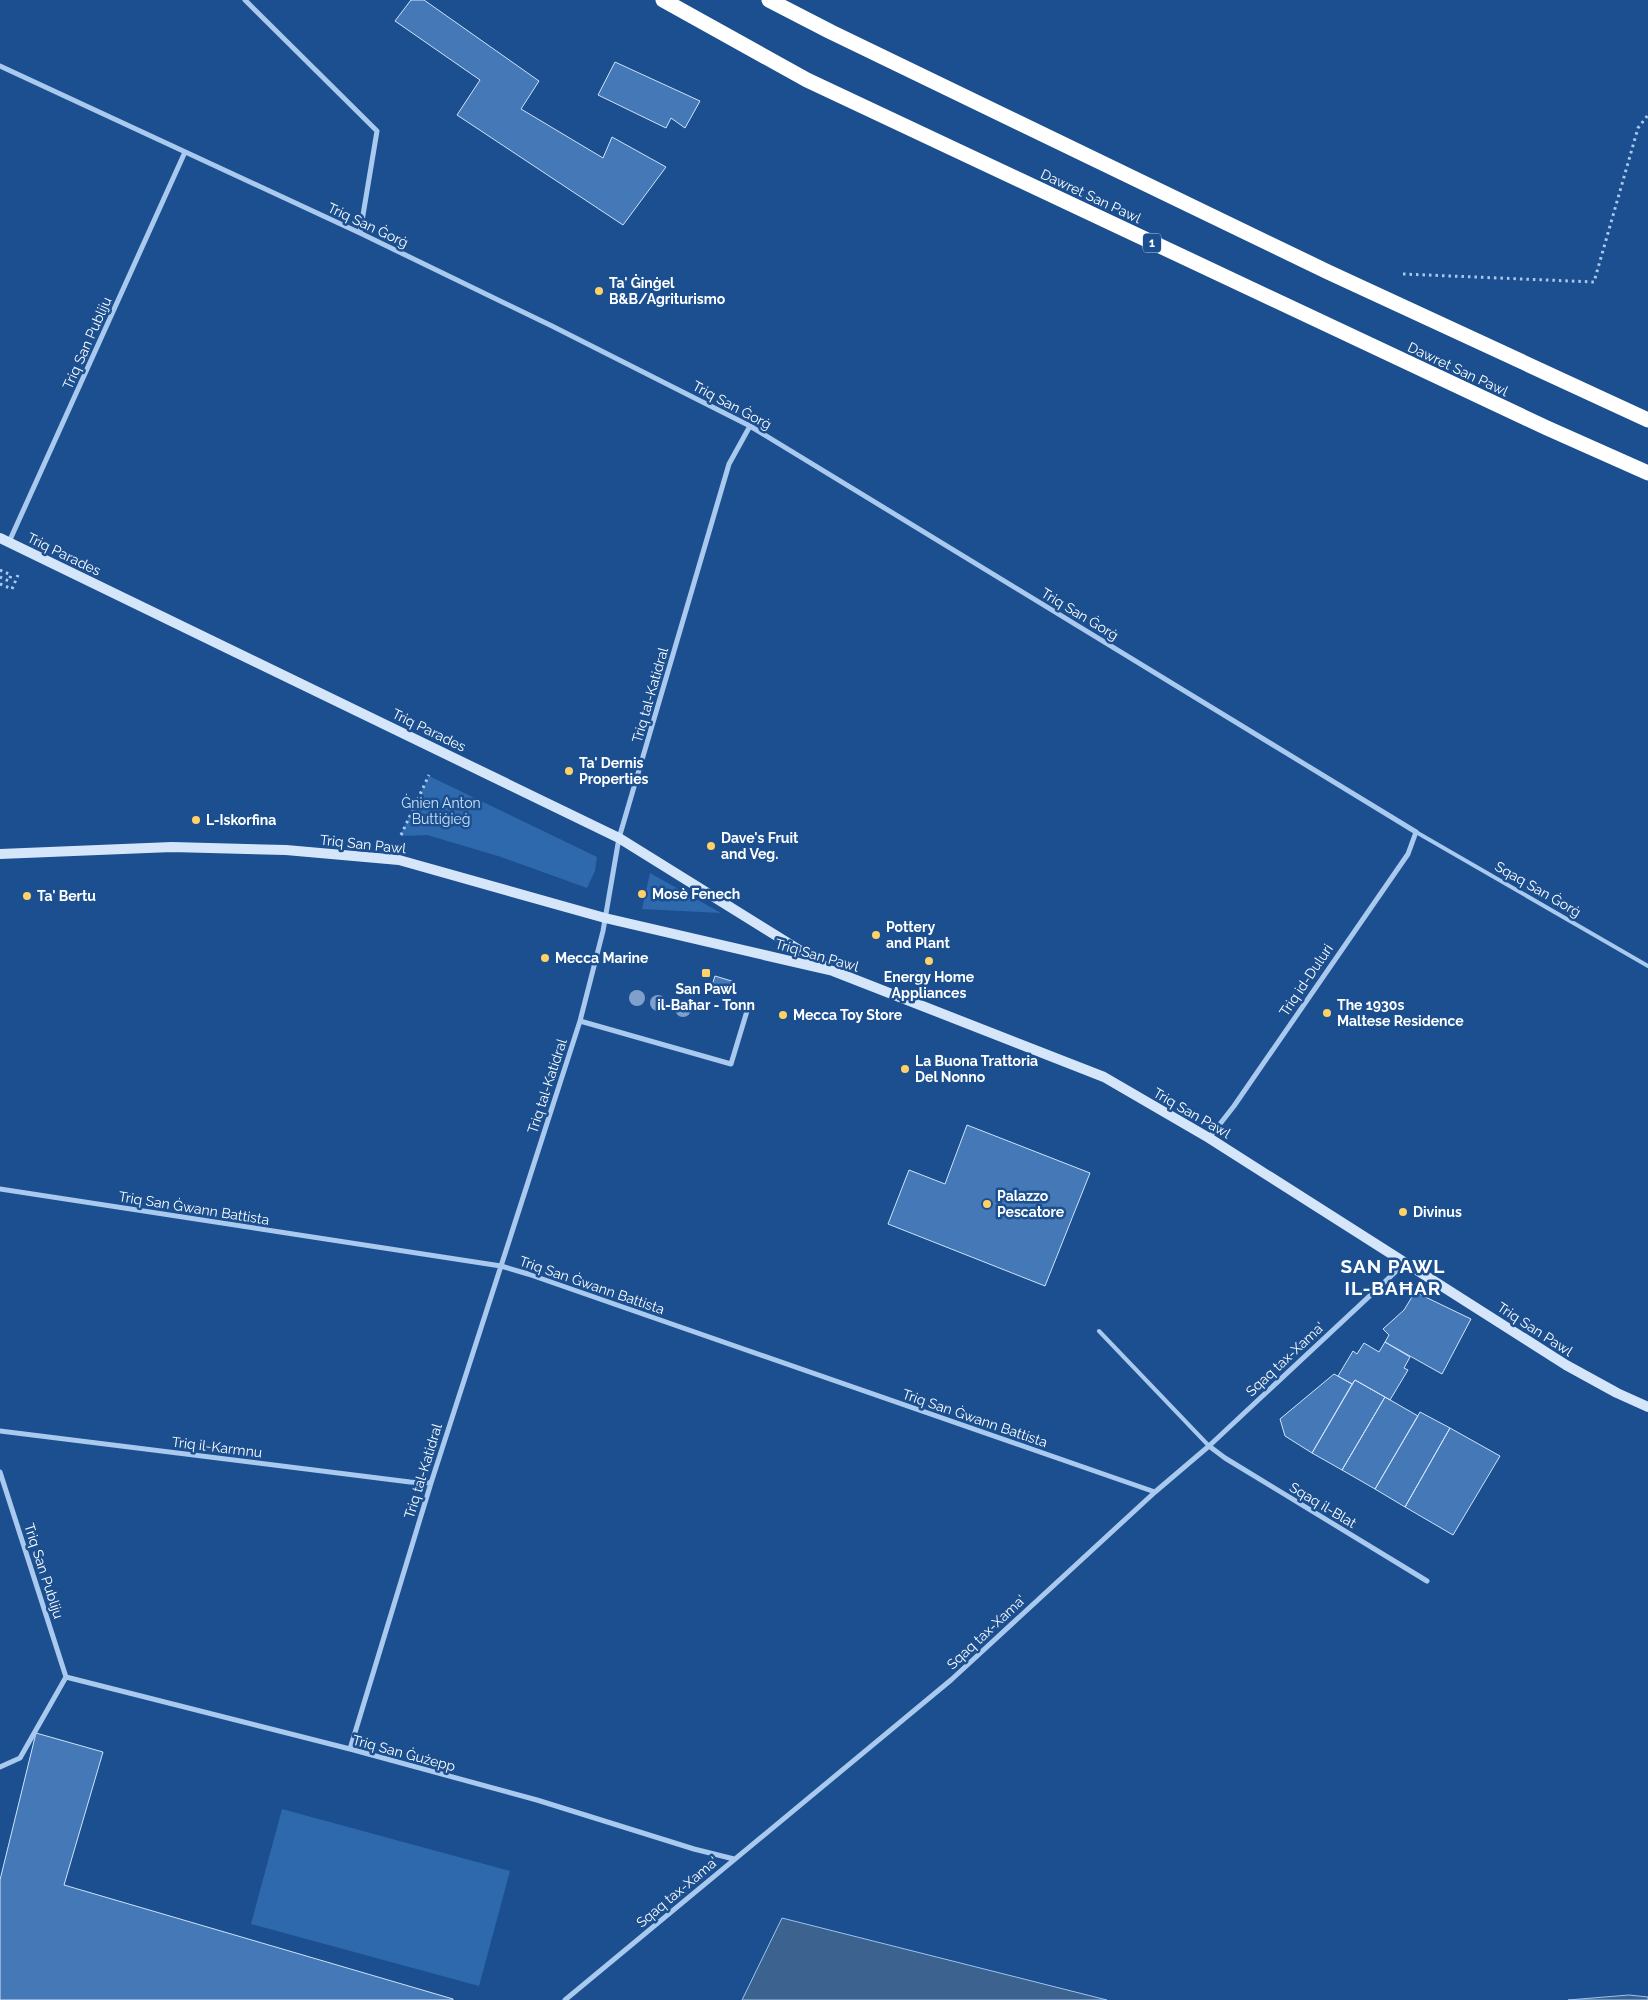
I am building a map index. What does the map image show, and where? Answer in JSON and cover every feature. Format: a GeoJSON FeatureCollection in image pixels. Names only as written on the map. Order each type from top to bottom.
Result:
{"type":"FeatureCollection","features":[{"type":"Feature","properties":{"kind":"highway","name":"Dawret San Pawl"},"geometry":{"type":"LineString","coordinates":[[663,0],[807,80],[1538,424],[1648,473]]}},
{"type":"Feature","properties":{"kind":"highway"},"geometry":{"type":"LineString","coordinates":[[770,0],[840,36],[1328,272],[1648,420]]}},
{"type":"Feature","properties":{"kind":"street"},"geometry":{"type":"LineString","coordinates":[[245,0],[377,131],[360,233]]}},
{"type":"Feature","properties":{"kind":"street","name":"Triq San Ġorġ"},"geometry":{"type":"LineString","coordinates":[[0,66],[360,233],[552,326],[750,426],[1416,832]]}},
{"type":"Feature","properties":{"kind":"street","name":"Triq San Publiju"},"geometry":{"type":"LineString","coordinates":[[4,540],[185,152]]}},
{"type":"Feature","properties":{"kind":"street","name":"Triq tal-Katidral"},"geometry":{"type":"LineString","coordinates":[[350,1750],[431,1482],[580,1021],[605,918],[620,838],[729,464],[750,426]]}},
{"type":"Feature","properties":{"kind":"street","name":"Triq Parades"},"geometry":{"type":"LineString","coordinates":[[4,540],[620,838],[833,971]]}},
{"type":"Feature","properties":{"kind":"street","name":"Triq id-Duluri"},"geometry":{"type":"LineString","coordinates":[[1209,1138],[1234,1106],[1408,854],[1416,832]]}},
{"type":"Feature","properties":{"kind":"street","name":"Triq San Pawl"},"geometry":{"type":"LineString","coordinates":[[0,854],[172,847],[286,850],[399,860],[605,918],[833,971],[1104,1078],[1209,1138],[1566,1365],[1617,1393],[1648,1407]]}},
{"type":"Feature","properties":{"kind":"street"},"geometry":{"type":"LineString","coordinates":[[580,1021],[731,1064],[747,1011]]}},
{"type":"Feature","properties":{"kind":"street","name":"Triq San Ġwann Battista"},"geometry":{"type":"LineString","coordinates":[[0,1189],[501,1266],[1155,1492]]}},
{"type":"Feature","properties":{"kind":"street","name":"Sqaq tax-Xama'"},"geometry":{"type":"LineString","coordinates":[[566,2000],[951,1680],[1155,1492],[1209,1446],[1406,1262]]}},
{"type":"Feature","properties":{"kind":"street","name":"Triq il-Karmnu"},"geometry":{"type":"LineString","coordinates":[[0,1431],[410,1482],[431,1482]]}},
{"type":"Feature","properties":{"kind":"street","name":"Sqaq il-Blat"},"geometry":{"type":"LineString","coordinates":[[1209,1446],[1225,1458],[1427,1581]]}},
{"type":"Feature","properties":{"kind":"street","name":"Triq San Publiju"},"geometry":{"type":"LineString","coordinates":[[0,1472],[66,1677]]}},
{"type":"Feature","properties":{"kind":"street"},"geometry":{"type":"LineString","coordinates":[[0,1767],[20,1758],[66,1677]]}},
{"type":"Feature","properties":{"kind":"street","name":"Triq San Ġużepp"},"geometry":{"type":"LineString","coordinates":[[66,1677],[537,1800],[694,1849],[734,1859]]}},
{"type":"Feature","properties":{"kind":"lane","name":"Sqaq San Ġorġ"},"geometry":{"type":"LineString","coordinates":[[1416,832],[1648,966]]}},
{"type":"Feature","properties":{"kind":"lane"},"geometry":{"type":"LineString","coordinates":[[1099,1331],[1209,1446]]}},
{"type":"Feature","properties":{"kind":"path"},"geometry":{"type":"LineString","coordinates":[[1398,274],[1594,282],[1638,128],[1648,116]]}},
{"type":"Feature","properties":{"kind":"path"},"geometry":{"type":"LineString","coordinates":[[0,570],[11,575],[9,582],[0,577]]}},
{"type":"Feature","properties":{"kind":"path"},"geometry":{"type":"LineString","coordinates":[[378,858],[400,836],[429,776],[430,746]]}},
{"type":"Feature","properties":{"kind":"green space","name":"Ġnien Anton Buttiġieġ"},"geometry":{"type":"Polygon","coordinates":[[[429,776],[597,857],[595,871],[587,888],[498,856],[427,835],[400,836],[429,776]]]}},
{"type":"Feature","properties":{"kind":"green space"},"geometry":{"type":"Polygon","coordinates":[[[650,873],[721,913],[642,909],[650,873]]]}},
{"type":"Feature","properties":{"kind":"green space"},"geometry":{"type":"Polygon","coordinates":[[[282,1809],[510,1871],[479,1986],[251,1924],[282,1809]]]}},
{"type":"Feature","properties":{"kind":"shaded area"},"geometry":{"type":"Polygon","coordinates":[[[782,1918],[1107,2000],[742,2000],[782,1918]]]}},
{"type":"Feature","properties":{"kind":"shaded area"},"geometry":{"type":"Polygon","coordinates":[[[1629,1995],[1648,1997],[1648,2000],[1568,2000],[1629,1995]]]}},
{"type":"Feature","properties":{"kind":"building"},"geometry":{"type":"Polygon","coordinates":[[[411,0],[424,0],[539,81],[521,109],[603,158],[612,137],[666,167],[623,225],[457,115],[480,80],[395,21],[411,0]]]}},
{"type":"Feature","properties":{"kind":"building"},"geometry":{"type":"Polygon","coordinates":[[[615,62],[700,101],[685,128],[671,118],[666,128],[598,95],[615,62]]]}},
{"type":"Feature","properties":{"kind":"building"},"geometry":{"type":"Polygon","coordinates":[[[715,976],[735,982],[731,992],[712,985],[715,976]]]}},
{"type":"Feature","properties":{"kind":"building","name":"Palazzo Pescatore"},"geometry":{"type":"Polygon","coordinates":[[[967,1125],[1090,1173],[1045,1286],[888,1224],[909,1170],[945,1184],[967,1125]]]}},
{"type":"Feature","properties":{"kind":"building"},"geometry":{"type":"Polygon","coordinates":[[[1415,1292],[1471,1319],[1442,1374],[1385,1342],[1389,1335],[1383,1329],[1404,1310],[1415,1292]]]}},
{"type":"Feature","properties":{"kind":"building"},"geometry":{"type":"Polygon","coordinates":[[[1385,1342],[1410,1357],[1404,1368],[1408,1370],[1390,1400],[1355,1380],[1352,1384],[1338,1376],[1353,1351],[1357,1354],[1364,1343],[1379,1352],[1385,1342]]]}},
{"type":"Feature","properties":{"kind":"building"},"geometry":{"type":"Polygon","coordinates":[[[1334,1374],[1352,1384],[1312,1453],[1285,1436],[1280,1419],[1334,1374]]]}},
{"type":"Feature","properties":{"kind":"building"},"geometry":{"type":"Polygon","coordinates":[[[1355,1380],[1385,1397],[1342,1470],[1312,1453],[1355,1380]]]}},
{"type":"Feature","properties":{"kind":"building"},"geometry":{"type":"Polygon","coordinates":[[[1385,1397],[1418,1416],[1375,1489],[1342,1470],[1385,1397]]]}},
{"type":"Feature","properties":{"kind":"building"},"geometry":{"type":"Polygon","coordinates":[[[1420,1412],[1450,1428],[1405,1507],[1375,1489],[1420,1412]]]}},
{"type":"Feature","properties":{"kind":"building"},"geometry":{"type":"Polygon","coordinates":[[[1450,1428],[1500,1456],[1453,1535],[1405,1507],[1450,1428]]]}},
{"type":"Feature","properties":{"kind":"building"},"geometry":{"type":"Polygon","coordinates":[[[36,1733],[103,1752],[64,1885],[453,2000],[0,2000],[0,1880],[36,1733]]]}},
{"type":"Feature","properties":{"kind":"place","name":"Ta' Ġinġel B&B/Agriturismo"},"geometry":{"type":"Point","coordinates":[599,291]}},
{"type":"Feature","properties":{"kind":"place","name":"Ta' Dernis Properties"},"geometry":{"type":"Point","coordinates":[569,771]}},
{"type":"Feature","properties":{"kind":"place","name":"L-Iskorfina"},"geometry":{"type":"Point","coordinates":[196,820]}},
{"type":"Feature","properties":{"kind":"place","name":"Dave's Fruit and Veg."},"geometry":{"type":"Point","coordinates":[711,846]}},
{"type":"Feature","properties":{"kind":"place","name":"Mosè Fenech"},"geometry":{"type":"Point","coordinates":[642,894]}},
{"type":"Feature","properties":{"kind":"place","name":"Ta' Bertu"},"geometry":{"type":"Point","coordinates":[27,896]}},
{"type":"Feature","properties":{"kind":"place","name":"Pottery and Plant"},"geometry":{"type":"Point","coordinates":[876,935]}},
{"type":"Feature","properties":{"kind":"place","name":"Mecca Marine"},"geometry":{"type":"Point","coordinates":[545,958]}},
{"type":"Feature","properties":{"kind":"place","name":"Energy Home Appliances"},"geometry":{"type":"Point","coordinates":[929,961]}},
{"type":"Feature","properties":{"kind":"place","name":"San Pawl il-Baħar - Tonn"},"geometry":{"type":"Point","coordinates":[706,973]}},
{"type":"Feature","properties":{"kind":"place","name":"The 1930s Maltese Residence"},"geometry":{"type":"Point","coordinates":[1327,1013]}},
{"type":"Feature","properties":{"kind":"place","name":"Mecca Toy Store"},"geometry":{"type":"Point","coordinates":[783,1015]}},
{"type":"Feature","properties":{"kind":"place","name":"La Buona Trattoria Del Nonno"},"geometry":{"type":"Point","coordinates":[905,1069]}},
{"type":"Feature","properties":{"kind":"place","name":"Palazzo Pescatore"},"geometry":{"type":"Point","coordinates":[987,1204]}},
{"type":"Feature","properties":{"kind":"place","name":"Divinus"},"geometry":{"type":"Point","coordinates":[1403,1212]}},
{"type":"Feature","properties":{"kind":"district","name":"SAN PAWL IL-BAĦAR"},"geometry":{"type":"Point","coordinates":[1393,1277]}}]}
